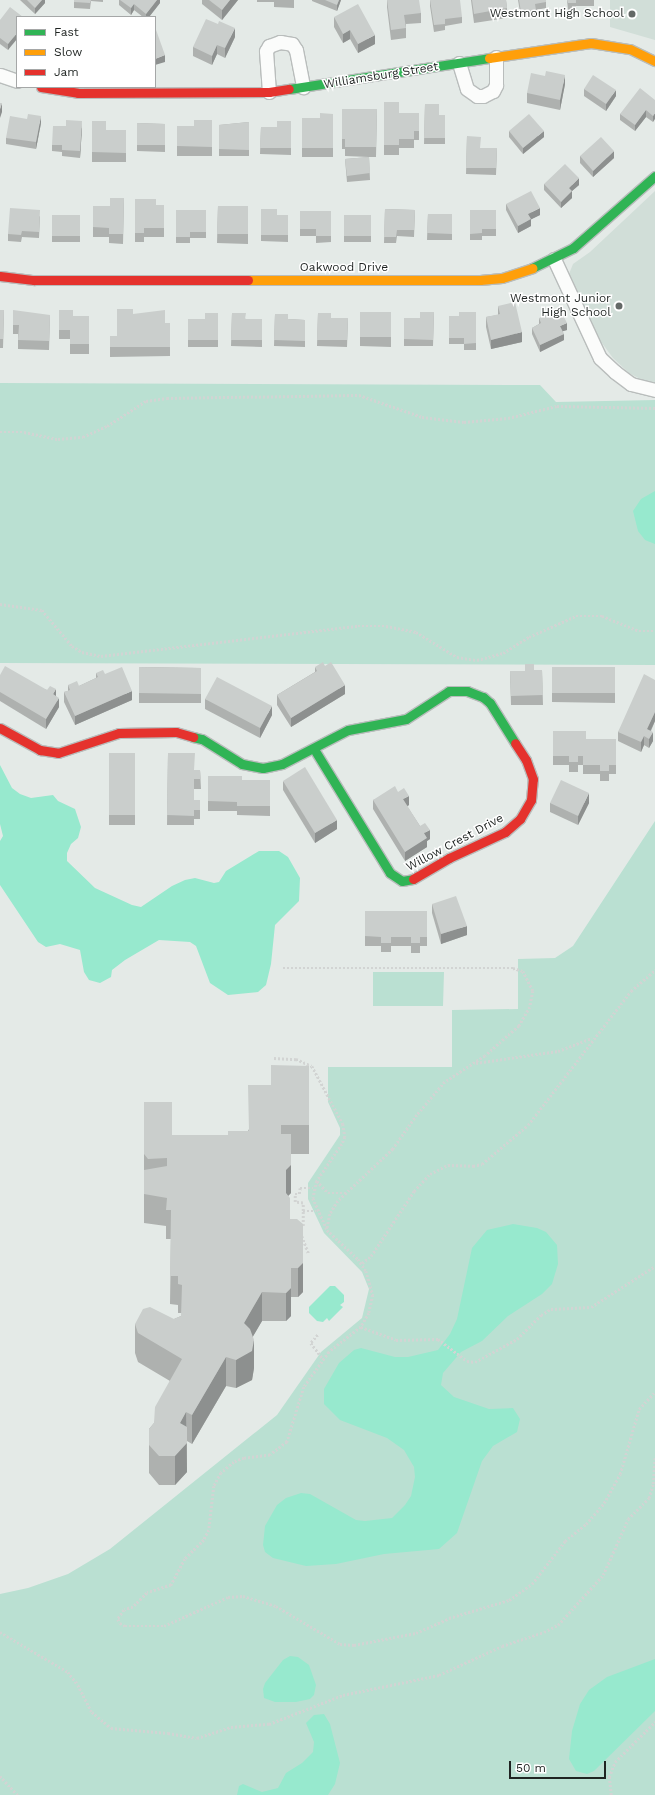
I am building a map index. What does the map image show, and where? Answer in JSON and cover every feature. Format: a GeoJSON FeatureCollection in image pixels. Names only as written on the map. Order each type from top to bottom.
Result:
{"type":"FeatureCollection","features":[{"type":"Feature","properties":{"kind":"street"},"geometry":{"type":"LineString","coordinates":[[269,92],[266,51],[269,46],[280,42],[292,44],[296,50],[303,88]]}},
{"type":"Feature","properties":{"kind":"street","name":"Williamsburg Street"},"geometry":{"type":"LineString","coordinates":[[60,89],[269,92],[591,43],[630,49],[655,62]]}},
{"type":"Feature","properties":{"kind":"street"},"geometry":{"type":"LineString","coordinates":[[459,63],[467,89],[477,96],[483,96],[493,91],[496,85],[496,57]]}},
{"type":"Feature","properties":{"kind":"street"},"geometry":{"type":"LineString","coordinates":[[0,75],[16,81]]}},
{"type":"Feature","properties":{"kind":"street","name":"Oakwood Drive"},"geometry":{"type":"LineString","coordinates":[[0,276],[34,280],[480,280],[522,273],[554,259],[593,233],[655,176]]}},
{"type":"Feature","properties":{"kind":"street"},"geometry":{"type":"LineString","coordinates":[[554,259],[600,358],[631,384],[655,390]]}},
{"type":"Feature","properties":{"kind":"street","name":"Willow Crest Drive"},"geometry":{"type":"LineString","coordinates":[[0,728],[40,750],[58,753],[119,734],[176,732],[202,739],[242,764],[254,768],[282,764],[314,749],[348,730],[406,719],[449,691],[467,691],[483,697],[490,703],[526,760],[533,779],[531,800],[520,819],[505,832],[449,858],[415,879],[402,882],[390,873],[314,749]]}},
{"type":"Feature","properties":{"kind":"path"},"geometry":{"type":"LineString","coordinates":[[0,432],[24,432],[58,439],[83,437],[107,426],[146,400],[167,398],[359,395],[422,417],[464,422],[508,418],[557,406],[655,408]]}},
{"type":"Feature","properties":{"kind":"path"},"geometry":{"type":"LineString","coordinates":[[0,604],[42,610],[72,646],[82,652],[101,656],[342,628],[386,626],[416,632],[457,657],[477,660],[503,653],[535,634],[576,616],[602,616],[639,631],[655,631]]}},
{"type":"Feature","properties":{"kind":"path"},"geometry":{"type":"LineString","coordinates":[[283,968],[505,967],[523,971],[533,991],[527,1015],[512,1034],[474,1064],[457,1072],[445,1082],[417,1115],[393,1149],[373,1170],[345,1193],[333,1207],[327,1230]]}},
{"type":"Feature","properties":{"kind":"path"},"geometry":{"type":"LineString","coordinates":[[362,1263],[371,1256],[414,1191],[430,1174],[448,1165],[473,1166],[482,1164],[528,1125],[593,1038],[631,991],[655,970]]}},
{"type":"Feature","properties":{"kind":"path"},"geometry":{"type":"LineString","coordinates":[[474,1064],[558,1051],[593,1038]]}},
{"type":"Feature","properties":{"kind":"path"},"geometry":{"type":"LineString","coordinates":[[274,1058],[296,1059],[312,1066],[343,1124],[345,1137],[342,1144],[313,1188],[316,1211],[327,1230],[362,1263],[371,1281],[373,1295],[369,1313],[361,1327],[334,1346],[323,1359],[300,1395],[287,1442],[270,1455],[244,1458],[234,1462],[221,1473],[214,1486],[209,1530],[204,1540],[185,1558],[171,1585],[147,1593],[133,1607],[124,1610],[120,1614],[120,1623],[125,1626],[164,1626],[228,1597],[244,1596],[276,1606],[340,1644],[354,1645],[416,1633],[448,1618],[509,1600],[532,1584],[565,1541],[586,1524],[604,1503],[620,1474],[639,1409],[655,1392]]}},
{"type":"Feature","properties":{"kind":"path"},"geometry":{"type":"LineString","coordinates":[[317,1181],[328,1193],[345,1193]]}},
{"type":"Feature","properties":{"kind":"path"},"geometry":{"type":"LineString","coordinates":[[300,1228],[303,1229],[303,1202],[295,1202],[295,1194],[299,1194],[300,1188],[313,1188]]}},
{"type":"Feature","properties":{"kind":"path"},"geometry":{"type":"LineString","coordinates":[[303,1211],[316,1211]]}},
{"type":"Feature","properties":{"kind":"path"},"geometry":{"type":"LineString","coordinates":[[300,1233],[309,1254]]}},
{"type":"Feature","properties":{"kind":"path"},"geometry":{"type":"LineString","coordinates":[[361,1327],[396,1340],[441,1341],[471,1362],[480,1361],[521,1336],[542,1315],[551,1309],[590,1307],[655,1266]]}},
{"type":"Feature","properties":{"kind":"path"},"geometry":{"type":"LineString","coordinates":[[318,1335],[311,1343],[323,1359]]}},
{"type":"Feature","properties":{"kind":"path"},"geometry":{"type":"LineString","coordinates":[[0,1632],[68,1672],[78,1685],[92,1712],[111,1728],[168,1732],[197,1738],[231,1727],[269,1724],[343,1695],[438,1675],[487,1652],[544,1632],[558,1625],[603,1575],[628,1519],[649,1498],[654,1484],[655,1458]]}},
{"type":"Feature","properties":{"kind":"path"},"geometry":{"type":"LineString","coordinates":[[611,1795],[609,1777],[615,1762],[655,1722]]}},
{"type":"Feature","properties":{"kind":"path"},"geometry":{"type":"LineString","coordinates":[[0,1776],[18,1795]]}},
{"type":"Feature","properties":{"kind":"shaded area","name":"Westmont High School"},"geometry":{"type":"Polygon","coordinates":[[[610,0],[655,0],[655,40],[610,27],[610,0]]]}},
{"type":"Feature","properties":{"kind":"shaded area","name":"Westmont Junior High School"},"geometry":{"type":"Polygon","coordinates":[[[655,191],[655,384],[644,381],[629,373],[613,358],[599,339],[569,274],[573,264],[590,252],[655,191]]]}},
{"type":"Feature","properties":{"kind":"shaded area"},"geometry":{"type":"Polygon","coordinates":[[[0,383],[540,385],[556,402],[655,400],[655,665],[0,663],[0,383]]]}},
{"type":"Feature","properties":{"kind":"shaded area"},"geometry":{"type":"Polygon","coordinates":[[[655,491],[655,544],[645,540],[638,531],[633,511],[641,499],[655,491]]]}},
{"type":"Feature","properties":{"kind":"shaded area"},"geometry":{"type":"Polygon","coordinates":[[[0,765],[12,788],[20,794],[31,798],[53,795],[58,801],[75,809],[81,827],[78,838],[71,844],[67,853],[67,861],[95,888],[132,905],[141,907],[172,886],[185,880],[195,878],[214,883],[219,882],[226,871],[259,851],[279,851],[288,857],[300,878],[299,901],[275,925],[271,964],[266,985],[258,992],[228,995],[210,983],[196,946],[190,942],[159,940],[125,960],[112,970],[111,977],[100,983],[89,980],[84,972],[80,950],[60,944],[46,947],[38,942],[0,885],[0,841],[3,836],[0,824],[0,765]]]}},
{"type":"Feature","properties":{"kind":"shaded area"},"geometry":{"type":"Polygon","coordinates":[[[655,821],[655,1795],[0,1795],[0,1594],[28,1588],[68,1574],[110,1549],[277,1415],[321,1352],[362,1318],[369,1289],[362,1272],[324,1233],[308,1199],[308,1183],[340,1135],[340,1128],[328,1102],[328,1067],[452,1067],[452,1010],[518,1009],[518,959],[555,958],[573,946],[655,821]]]}},
{"type":"Feature","properties":{"kind":"shaded area"},"geometry":{"type":"Polygon","coordinates":[[[373,972],[444,972],[443,1006],[373,1006],[373,972]]]}},
{"type":"Feature","properties":{"kind":"shaded area"},"geometry":{"type":"Polygon","coordinates":[[[513,1224],[537,1228],[546,1232],[557,1245],[558,1264],[552,1284],[542,1294],[508,1316],[482,1341],[461,1352],[443,1373],[441,1385],[454,1397],[489,1409],[513,1408],[520,1419],[517,1432],[493,1446],[482,1461],[457,1533],[439,1549],[384,1554],[336,1564],[306,1566],[273,1558],[265,1552],[263,1545],[265,1526],[277,1505],[286,1498],[301,1493],[310,1494],[356,1520],[365,1521],[392,1518],[405,1505],[411,1496],[415,1477],[414,1467],[404,1450],[387,1438],[340,1420],[324,1404],[324,1389],[339,1363],[354,1350],[361,1348],[395,1357],[408,1357],[438,1350],[450,1334],[457,1319],[472,1248],[487,1230],[513,1224]]]}},
{"type":"Feature","properties":{"kind":"shaded area"},"geometry":{"type":"Polygon","coordinates":[[[330,1286],[335,1286],[344,1295],[344,1302],[340,1305],[343,1307],[329,1321],[327,1318],[323,1322],[317,1321],[309,1313],[309,1307],[330,1286]]]}},
{"type":"Feature","properties":{"kind":"shaded area"},"geometry":{"type":"Polygon","coordinates":[[[290,1656],[298,1657],[309,1665],[316,1685],[314,1695],[310,1699],[296,1702],[275,1702],[264,1698],[263,1689],[265,1683],[283,1660],[290,1656]]]}},
{"type":"Feature","properties":{"kind":"shaded area"},"geometry":{"type":"Polygon","coordinates":[[[655,1659],[655,1711],[594,1771],[587,1774],[576,1771],[569,1759],[572,1731],[580,1704],[589,1690],[607,1677],[655,1659]]]}},
{"type":"Feature","properties":{"kind":"shaded area"},"geometry":{"type":"Polygon","coordinates":[[[324,1714],[330,1724],[340,1763],[335,1784],[328,1795],[237,1795],[239,1786],[243,1784],[262,1792],[278,1788],[286,1773],[302,1763],[313,1752],[314,1742],[306,1723],[314,1715],[324,1714]]]}},
{"type":"Feature","properties":{"kind":"building"},"geometry":{"type":"Polygon","coordinates":[[[27,0],[42,0],[35,8],[27,0]]]}},
{"type":"Feature","properties":{"kind":"building"},"geometry":{"type":"Polygon","coordinates":[[[74,0],[91,0],[90,3],[74,2],[74,0]]]}},
{"type":"Feature","properties":{"kind":"building"},"geometry":{"type":"Polygon","coordinates":[[[120,0],[157,0],[146,14],[134,4],[131,8],[120,0]]]}},
{"type":"Feature","properties":{"kind":"building"},"geometry":{"type":"Polygon","coordinates":[[[209,0],[230,0],[222,10],[209,0]]]}},
{"type":"Feature","properties":{"kind":"building"},"geometry":{"type":"Polygon","coordinates":[[[325,0],[339,0],[337,5],[325,0]]]}},
{"type":"Feature","properties":{"kind":"building"},"geometry":{"type":"Polygon","coordinates":[[[387,0],[419,0],[421,13],[404,15],[406,28],[391,30],[387,0]]]}},
{"type":"Feature","properties":{"kind":"building"},"geometry":{"type":"Polygon","coordinates":[[[430,0],[460,0],[462,17],[445,19],[445,24],[434,25],[430,0]]]}},
{"type":"Feature","properties":{"kind":"building"},"geometry":{"type":"Polygon","coordinates":[[[472,0],[506,0],[507,8],[474,14],[472,0]]]}},
{"type":"Feature","properties":{"kind":"building"},"geometry":{"type":"Polygon","coordinates":[[[519,0],[546,0],[546,2],[535,4],[536,10],[521,12],[519,0]]]}},
{"type":"Feature","properties":{"kind":"building"},"geometry":{"type":"Polygon","coordinates":[[[567,0],[576,0],[576,3],[568,3],[567,0]]]}},
{"type":"Feature","properties":{"kind":"building"},"geometry":{"type":"Polygon","coordinates":[[[358,4],[375,35],[358,44],[350,30],[343,34],[334,17],[358,4]]]}},
{"type":"Feature","properties":{"kind":"building"},"geometry":{"type":"Polygon","coordinates":[[[10,7],[22,16],[16,16],[16,34],[8,44],[0,38],[0,20],[10,7]]]}},
{"type":"Feature","properties":{"kind":"building"},"geometry":{"type":"Polygon","coordinates":[[[206,19],[218,24],[219,21],[235,28],[225,48],[217,45],[212,56],[193,47],[206,19]]]}},
{"type":"Feature","properties":{"kind":"building"},"geometry":{"type":"Polygon","coordinates":[[[156,30],[165,55],[156,59],[156,30]]]}},
{"type":"Feature","properties":{"kind":"building"},"geometry":{"type":"Polygon","coordinates":[[[546,71],[565,75],[560,100],[527,93],[531,73],[545,76],[546,71]]]}},
{"type":"Feature","properties":{"kind":"building"},"geometry":{"type":"Polygon","coordinates":[[[593,75],[616,90],[606,104],[584,89],[593,75]]]}},
{"type":"Feature","properties":{"kind":"building"},"geometry":{"type":"Polygon","coordinates":[[[640,88],[655,100],[655,113],[653,116],[646,110],[635,125],[620,114],[640,88]]]}},
{"type":"Feature","properties":{"kind":"building"},"geometry":{"type":"Polygon","coordinates":[[[384,102],[399,102],[399,113],[419,113],[419,131],[414,131],[414,139],[399,139],[399,145],[384,145],[384,102]]]}},
{"type":"Feature","properties":{"kind":"building"},"geometry":{"type":"Polygon","coordinates":[[[425,104],[439,104],[439,115],[445,115],[445,138],[424,138],[425,104]]]}},
{"type":"Feature","properties":{"kind":"building"},"geometry":{"type":"Polygon","coordinates":[[[342,109],[377,109],[376,147],[345,147],[345,139],[342,139],[342,109]]]}},
{"type":"Feature","properties":{"kind":"building"},"geometry":{"type":"Polygon","coordinates":[[[320,113],[333,114],[333,148],[302,148],[302,118],[320,118],[320,113]]]}},
{"type":"Feature","properties":{"kind":"building"},"geometry":{"type":"Polygon","coordinates":[[[28,114],[41,116],[36,142],[6,138],[10,116],[27,119],[28,114]]]}},
{"type":"Feature","properties":{"kind":"building"},"geometry":{"type":"Polygon","coordinates":[[[529,114],[544,131],[523,148],[509,131],[529,114]]]}},
{"type":"Feature","properties":{"kind":"building"},"geometry":{"type":"Polygon","coordinates":[[[66,120],[82,121],[80,151],[62,150],[62,145],[52,145],[53,126],[66,126],[66,120]]]}},
{"type":"Feature","properties":{"kind":"building"},"geometry":{"type":"Polygon","coordinates":[[[194,120],[212,120],[212,147],[177,146],[177,126],[194,126],[194,120]]]}},
{"type":"Feature","properties":{"kind":"building"},"geometry":{"type":"Polygon","coordinates":[[[92,121],[106,121],[106,130],[126,130],[126,153],[92,152],[92,121]]]}},
{"type":"Feature","properties":{"kind":"building"},"geometry":{"type":"Polygon","coordinates":[[[277,121],[291,121],[291,148],[260,148],[261,127],[277,127],[277,121]]]}},
{"type":"Feature","properties":{"kind":"building"},"geometry":{"type":"Polygon","coordinates":[[[249,122],[249,150],[219,149],[219,125],[249,122]]]}},
{"type":"Feature","properties":{"kind":"building"},"geometry":{"type":"Polygon","coordinates":[[[137,123],[165,124],[165,145],[137,145],[137,123]]]}},
{"type":"Feature","properties":{"kind":"building"},"geometry":{"type":"Polygon","coordinates":[[[467,136],[481,137],[480,148],[497,148],[496,168],[466,168],[467,136]]]}},
{"type":"Feature","properties":{"kind":"building"},"geometry":{"type":"Polygon","coordinates":[[[601,137],[614,151],[593,171],[580,156],[601,137]]]}},
{"type":"Feature","properties":{"kind":"building"},"geometry":{"type":"Polygon","coordinates":[[[369,157],[370,173],[347,176],[345,159],[369,157]]]}},
{"type":"Feature","properties":{"kind":"building"},"geometry":{"type":"Polygon","coordinates":[[[565,164],[579,178],[569,188],[572,191],[561,202],[544,184],[565,164]]]}},
{"type":"Feature","properties":{"kind":"building"},"geometry":{"type":"Polygon","coordinates":[[[531,191],[540,208],[528,214],[531,219],[518,226],[506,204],[531,191]]]}},
{"type":"Feature","properties":{"kind":"building"},"geometry":{"type":"Polygon","coordinates":[[[110,198],[124,198],[123,234],[109,234],[109,228],[93,227],[93,206],[110,206],[110,198]]]}},
{"type":"Feature","properties":{"kind":"building"},"geometry":{"type":"Polygon","coordinates":[[[135,199],[156,199],[156,205],[164,205],[164,228],[144,228],[144,233],[135,233],[135,199]]]}},
{"type":"Feature","properties":{"kind":"building"},"geometry":{"type":"Polygon","coordinates":[[[218,206],[248,206],[248,234],[217,234],[218,206]]]}},
{"type":"Feature","properties":{"kind":"building"},"geometry":{"type":"Polygon","coordinates":[[[10,208],[40,210],[39,232],[22,231],[21,235],[8,234],[10,208]]]}},
{"type":"Feature","properties":{"kind":"building"},"geometry":{"type":"Polygon","coordinates":[[[261,209],[277,209],[277,215],[288,215],[288,235],[261,235],[261,209]]]}},
{"type":"Feature","properties":{"kind":"building"},"geometry":{"type":"Polygon","coordinates":[[[385,209],[415,210],[414,230],[397,230],[396,237],[384,237],[385,209]]]}},
{"type":"Feature","properties":{"kind":"building"},"geometry":{"type":"Polygon","coordinates":[[[176,210],[206,210],[206,232],[190,232],[190,237],[176,237],[176,210]]]}},
{"type":"Feature","properties":{"kind":"building"},"geometry":{"type":"Polygon","coordinates":[[[470,210],[496,210],[496,229],[482,229],[482,233],[470,234],[470,210]]]}},
{"type":"Feature","properties":{"kind":"building"},"geometry":{"type":"Polygon","coordinates":[[[300,211],[331,211],[331,236],[316,236],[316,229],[300,229],[300,211]]]}},
{"type":"Feature","properties":{"kind":"building"},"geometry":{"type":"Polygon","coordinates":[[[428,214],[452,214],[452,234],[427,233],[428,214]]]}},
{"type":"Feature","properties":{"kind":"building"},"geometry":{"type":"Polygon","coordinates":[[[52,215],[80,215],[80,236],[52,236],[52,215]]]}},
{"type":"Feature","properties":{"kind":"building"},"geometry":{"type":"Polygon","coordinates":[[[344,215],[371,215],[371,236],[344,236],[344,215]]]}},
{"type":"Feature","properties":{"kind":"building"},"geometry":{"type":"Polygon","coordinates":[[[515,302],[522,332],[491,340],[486,317],[500,314],[498,306],[515,302]]]}},
{"type":"Feature","properties":{"kind":"building"},"geometry":{"type":"Polygon","coordinates":[[[117,309],[133,309],[133,314],[165,310],[165,323],[170,323],[170,347],[110,347],[110,336],[117,336],[117,309]]]}},
{"type":"Feature","properties":{"kind":"building"},"geometry":{"type":"Polygon","coordinates":[[[560,309],[567,323],[560,326],[564,334],[540,345],[532,328],[541,323],[539,318],[560,309]]]}},
{"type":"Feature","properties":{"kind":"building"},"geometry":{"type":"Polygon","coordinates":[[[0,310],[4,310],[3,339],[0,339],[0,310]]]}},
{"type":"Feature","properties":{"kind":"building"},"geometry":{"type":"Polygon","coordinates":[[[13,310],[50,315],[49,341],[18,340],[19,325],[13,325],[13,310]]]}},
{"type":"Feature","properties":{"kind":"building"},"geometry":{"type":"Polygon","coordinates":[[[59,310],[73,310],[73,316],[89,316],[89,344],[70,344],[70,330],[59,330],[59,310]]]}},
{"type":"Feature","properties":{"kind":"building"},"geometry":{"type":"Polygon","coordinates":[[[360,312],[391,312],[391,337],[360,337],[360,312]]]}},
{"type":"Feature","properties":{"kind":"building"},"geometry":{"type":"Polygon","coordinates":[[[420,312],[434,312],[433,340],[404,339],[404,318],[420,318],[420,312]]]}},
{"type":"Feature","properties":{"kind":"building"},"geometry":{"type":"Polygon","coordinates":[[[459,312],[476,312],[476,343],[464,344],[464,338],[449,338],[449,316],[459,316],[459,312]]]}},
{"type":"Feature","properties":{"kind":"building"},"geometry":{"type":"Polygon","coordinates":[[[205,313],[218,313],[218,340],[188,340],[188,319],[205,319],[205,313]]]}},
{"type":"Feature","properties":{"kind":"building"},"geometry":{"type":"Polygon","coordinates":[[[232,313],[246,313],[245,319],[262,319],[262,340],[231,340],[232,313]]]}},
{"type":"Feature","properties":{"kind":"building"},"geometry":{"type":"Polygon","coordinates":[[[318,313],[331,313],[331,318],[348,318],[347,340],[317,340],[318,313]]]}},
{"type":"Feature","properties":{"kind":"building"},"geometry":{"type":"Polygon","coordinates":[[[275,314],[288,314],[288,319],[305,320],[305,341],[274,340],[275,314]]]}},
{"type":"Feature","properties":{"kind":"building"},"geometry":{"type":"Polygon","coordinates":[[[323,662],[325,666],[331,662],[345,685],[291,718],[277,695],[317,671],[315,667],[323,662]]]}},
{"type":"Feature","properties":{"kind":"building"},"geometry":{"type":"Polygon","coordinates":[[[525,664],[534,664],[534,670],[542,670],[543,695],[511,696],[510,671],[525,671],[525,664]]]}},
{"type":"Feature","properties":{"kind":"building"},"geometry":{"type":"Polygon","coordinates":[[[5,666],[47,690],[50,686],[56,689],[53,694],[59,698],[46,719],[0,692],[0,675],[5,666]]]}},
{"type":"Feature","properties":{"kind":"building"},"geometry":{"type":"Polygon","coordinates":[[[122,667],[132,691],[75,716],[64,692],[70,690],[68,685],[77,681],[79,686],[98,677],[96,673],[103,670],[105,674],[122,667]]]}},
{"type":"Feature","properties":{"kind":"building"},"geometry":{"type":"Polygon","coordinates":[[[139,667],[201,668],[201,694],[139,693],[139,667]]]}},
{"type":"Feature","properties":{"kind":"building"},"geometry":{"type":"Polygon","coordinates":[[[552,667],[615,667],[615,693],[552,693],[552,667]]]}},
{"type":"Feature","properties":{"kind":"building"},"geometry":{"type":"Polygon","coordinates":[[[644,674],[655,680],[655,712],[647,729],[653,732],[649,739],[644,736],[641,742],[618,732],[644,674]]]}},
{"type":"Feature","properties":{"kind":"building"},"geometry":{"type":"Polygon","coordinates":[[[217,677],[272,706],[260,728],[205,699],[217,677]]]}},
{"type":"Feature","properties":{"kind":"building"},"geometry":{"type":"Polygon","coordinates":[[[553,731],[586,731],[586,739],[616,739],[616,765],[609,765],[609,771],[600,771],[600,765],[583,765],[583,756],[578,756],[578,762],[569,762],[569,756],[553,756],[553,731]]]}},
{"type":"Feature","properties":{"kind":"building"},"geometry":{"type":"Polygon","coordinates":[[[109,753],[135,753],[135,815],[109,815],[109,753]]]}},
{"type":"Feature","properties":{"kind":"building"},"geometry":{"type":"Polygon","coordinates":[[[168,753],[195,753],[194,770],[200,770],[201,779],[194,779],[194,800],[200,800],[200,810],[194,810],[194,816],[167,815],[168,753]]]}},
{"type":"Feature","properties":{"kind":"building"},"geometry":{"type":"Polygon","coordinates":[[[305,767],[337,820],[315,833],[283,781],[305,767]]]}},
{"type":"Feature","properties":{"kind":"building"},"geometry":{"type":"Polygon","coordinates":[[[208,776],[242,776],[242,780],[270,780],[270,806],[237,806],[237,802],[208,801],[208,776]]]}},
{"type":"Feature","properties":{"kind":"building"},"geometry":{"type":"Polygon","coordinates":[[[561,780],[589,793],[578,816],[550,803],[561,780]]]}},
{"type":"Feature","properties":{"kind":"building"},"geometry":{"type":"Polygon","coordinates":[[[395,786],[398,792],[404,788],[409,796],[403,799],[420,826],[425,823],[430,830],[424,833],[427,838],[405,852],[373,800],[395,786]]]}},
{"type":"Feature","properties":{"kind":"building"},"geometry":{"type":"Polygon","coordinates":[[[456,896],[467,926],[441,934],[432,904],[456,896]]]}},
{"type":"Feature","properties":{"kind":"building"},"geometry":{"type":"Polygon","coordinates":[[[365,911],[427,911],[427,937],[420,937],[420,943],[411,943],[411,937],[391,937],[391,943],[381,943],[381,937],[365,936],[365,911]]]}},
{"type":"Feature","properties":{"kind":"building"},"geometry":{"type":"Polygon","coordinates":[[[271,1065],[309,1066],[309,1125],[281,1125],[281,1134],[291,1134],[291,1165],[286,1170],[286,1193],[290,1198],[290,1219],[297,1219],[303,1224],[303,1263],[298,1268],[291,1268],[291,1288],[286,1293],[262,1292],[244,1323],[250,1329],[254,1340],[252,1351],[236,1360],[226,1357],[192,1415],[186,1412],[180,1423],[187,1427],[187,1443],[175,1456],[159,1456],[149,1445],[149,1429],[154,1423],[155,1407],[182,1359],[138,1333],[135,1324],[143,1309],[150,1307],[174,1319],[181,1316],[182,1285],[178,1284],[178,1276],[170,1276],[171,1210],[166,1210],[167,1198],[144,1194],[144,1170],[167,1166],[167,1158],[148,1159],[144,1154],[144,1102],[172,1102],[172,1135],[228,1135],[228,1131],[249,1131],[248,1085],[271,1085],[271,1065]]]}},
{"type":"Feature","properties":{"kind":"traffic: fast"},"geometry":{"type":"LineString","coordinates":[[289,89],[489,58]]}},
{"type":"Feature","properties":{"kind":"traffic: fast"},"geometry":{"type":"LineString","coordinates":[[532,268],[573,248],[655,176]]}},
{"type":"Feature","properties":{"kind":"traffic: fast"},"geometry":{"type":"LineString","coordinates":[[193,737],[202,739],[242,764],[263,768],[282,764],[348,730],[406,719],[449,691],[467,691],[483,697],[490,703],[515,743]]}},
{"type":"Feature","properties":{"kind":"traffic: fast"},"geometry":{"type":"LineString","coordinates":[[314,749],[390,873],[402,881],[413,879]]}},
{"type":"Feature","properties":{"kind":"traffic: slow"},"geometry":{"type":"LineString","coordinates":[[489,58],[591,43],[630,49],[655,61]]}},
{"type":"Feature","properties":{"kind":"traffic: slow"},"geometry":{"type":"LineString","coordinates":[[248,280],[480,280],[502,278],[532,268]]}},
{"type":"Feature","properties":{"kind":"traffic: jam"},"geometry":{"type":"LineString","coordinates":[[47,88],[78,93],[269,92],[289,89]]}},
{"type":"Feature","properties":{"kind":"traffic: jam"},"geometry":{"type":"LineString","coordinates":[[0,276],[34,280],[248,280]]}},
{"type":"Feature","properties":{"kind":"traffic: jam"},"geometry":{"type":"LineString","coordinates":[[0,728],[40,750],[58,753],[119,733],[176,732],[193,737]]}},
{"type":"Feature","properties":{"kind":"traffic: jam"},"geometry":{"type":"LineString","coordinates":[[413,879],[449,858],[505,832],[520,819],[531,800],[533,779],[526,760],[515,743]]}},
{"type":"Feature","properties":{"kind":"place","name":"Westmont High School"},"geometry":{"type":"Point","coordinates":[632,14]}},
{"type":"Feature","properties":{"kind":"place","name":"Westmont Junior High School"},"geometry":{"type":"Point","coordinates":[619,306]}}]}
